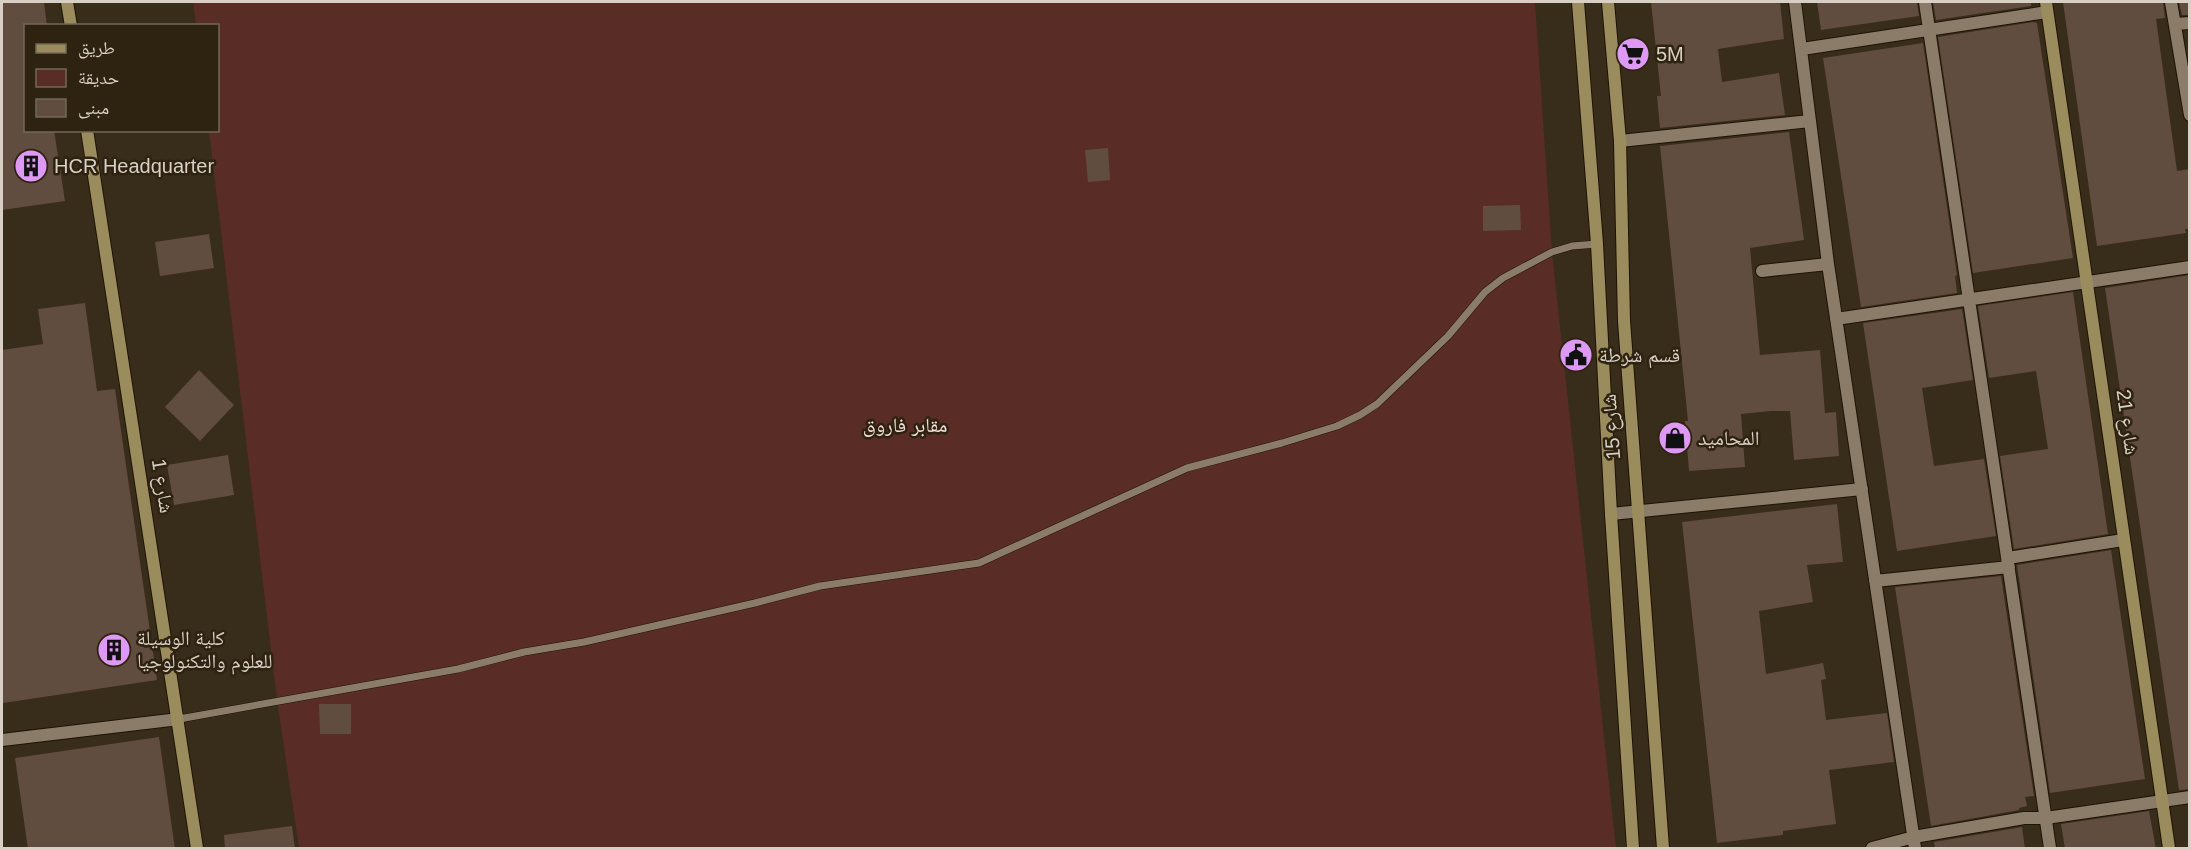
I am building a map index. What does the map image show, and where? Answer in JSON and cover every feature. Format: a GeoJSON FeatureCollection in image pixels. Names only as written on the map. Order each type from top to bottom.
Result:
{"type":"FeatureCollection","features":[{"type":"Feature","properties":{"kind":"street"},"geometry":{"type":"LineString","coordinates":[[67,2],[71,24]]}},
{"type":"Feature","properties":{"kind":"street","name":"شارع 15"},"geometry":{"type":"LineString","coordinates":[[1578,2],[1597,244],[1611,514],[1633,849]]}},
{"type":"Feature","properties":{"kind":"street","name":"شارع 15"},"geometry":{"type":"LineString","coordinates":[[1608,2],[1620,141],[1623,298],[1663,849]]}},
{"type":"Feature","properties":{"kind":"street"},"geometry":{"type":"LineString","coordinates":[[1795,2],[1828,264],[1914,843]]}},
{"type":"Feature","properties":{"kind":"street"},"geometry":{"type":"LineString","coordinates":[[1925,2],[2050,849]]}},
{"type":"Feature","properties":{"kind":"street"},"geometry":{"type":"LineString","coordinates":[[2171,2],[2190,115]]}},
{"type":"Feature","properties":{"kind":"street"},"geometry":{"type":"LineString","coordinates":[[1802,49],[1929,30],[2046,7]]}},
{"type":"Feature","properties":{"kind":"street","name":"شارع 21"},"geometry":{"type":"LineString","coordinates":[[2046,7],[2088,281],[2123,540],[2169,849]]}},
{"type":"Feature","properties":{"kind":"street"},"geometry":{"type":"LineString","coordinates":[[2175,24],[2190,23]]}},
{"type":"Feature","properties":{"kind":"street"},"geometry":{"type":"LineString","coordinates":[[1620,141],[1810,122]]}},
{"type":"Feature","properties":{"kind":"street","name":"شارع 1"},"geometry":{"type":"LineString","coordinates":[[87,132],[179,719],[197,849]]}},
{"type":"Feature","properties":{"kind":"street"},"geometry":{"type":"LineString","coordinates":[[1761,271],[1828,264]]}},
{"type":"Feature","properties":{"kind":"street"},"geometry":{"type":"LineString","coordinates":[[1836,319],[2190,267]]}},
{"type":"Feature","properties":{"kind":"street"},"geometry":{"type":"LineString","coordinates":[[1611,514],[1862,489]]}},
{"type":"Feature","properties":{"kind":"street"},"geometry":{"type":"LineString","coordinates":[[1875,581],[2009,563],[2123,540]]}},
{"type":"Feature","properties":{"kind":"street"},"geometry":{"type":"LineString","coordinates":[[2,740],[179,719]]}},
{"type":"Feature","properties":{"kind":"street"},"geometry":{"type":"LineString","coordinates":[[1872,849],[1914,843],[2024,818],[2046,818],[2190,797]]}},
{"type":"Feature","properties":{"kind":"lane"},"geometry":{"type":"LineString","coordinates":[[179,719],[458,669],[524,652],[584,642],[745,606],[820,586],[979,563],[994,558],[1052,527],[1187,468],[1337,426],[1360,415],[1393,389],[1448,336],[1485,292],[1503,278],[1552,252],[1572,246],[1597,244]]}},
{"type":"Feature","properties":{"kind":"green space","name":"مقابر فاروق"},"geometry":{"type":"Polygon","coordinates":[[[193,2],[1535,2],[1552,252],[1616,848],[299,848],[277,700],[209,132],[219,132],[219,24],[196,24],[193,2]]]}},
{"type":"Feature","properties":{"kind":"building","name":"HCR Headquarter"},"geometry":{"type":"Polygon","coordinates":[[[2,2],[44,2],[47,24],[24,24],[24,132],[54,132],[65,201],[2,210],[2,2]]]}},
{"type":"Feature","properties":{"kind":"building"},"geometry":{"type":"Polygon","coordinates":[[[1651,2],[1780,2],[1784,39],[1718,49],[1722,82],[1779,73],[1785,115],[1660,128],[1657,96],[1661,96],[1651,2]]]}},
{"type":"Feature","properties":{"kind":"building"},"geometry":{"type":"Polygon","coordinates":[[[1817,2],[1917,2],[1919,16],[1821,30],[1817,2]]]}},
{"type":"Feature","properties":{"kind":"building"},"geometry":{"type":"Polygon","coordinates":[[[1933,2],[2031,2],[2031,6],[1936,20],[1933,2]]]}},
{"type":"Feature","properties":{"kind":"building"},"geometry":{"type":"Polygon","coordinates":[[[2063,2],[2163,2],[2165,18],[2156,19],[2177,171],[2190,169],[2190,229],[2185,229],[2186,233],[2097,246],[2063,2]]]}},
{"type":"Feature","properties":{"kind":"building"},"geometry":{"type":"Polygon","coordinates":[[[2179,2],[2190,2],[2190,15],[2182,15],[2179,2]]]}},
{"type":"Feature","properties":{"kind":"building"},"geometry":{"type":"Polygon","coordinates":[[[2037,23],[2073,258],[1973,273],[1938,37],[2037,23]]]}},
{"type":"Feature","properties":{"kind":"building"},"geometry":{"type":"Polygon","coordinates":[[[1923,43],[1957,275],[1955,276],[1957,293],[1861,307],[1823,58],[1923,43]]]}},
{"type":"Feature","properties":{"kind":"building"},"geometry":{"type":"Polygon","coordinates":[[[1789,132],[1804,240],[1750,248],[1760,355],[1820,350],[1825,413],[1836,412],[1839,456],[1794,460],[1790,411],[1741,414],[1745,467],[1689,471],[1685,421],[1688,421],[1660,146],[1789,132]]]}},
{"type":"Feature","properties":{"kind":"building"},"geometry":{"type":"Polygon","coordinates":[[[1108,148],[1110,180],[1088,182],[1085,150],[1108,148]]]}},
{"type":"Feature","properties":{"kind":"building"},"geometry":{"type":"Polygon","coordinates":[[[1520,205],[1521,230],[1483,231],[1483,206],[1520,205]]]}},
{"type":"Feature","properties":{"kind":"building"},"geometry":{"type":"Polygon","coordinates":[[[209,234],[214,268],[160,276],[155,242],[209,234]]]}},
{"type":"Feature","properties":{"kind":"building"},"geometry":{"type":"Polygon","coordinates":[[[2190,275],[2190,789],[2179,790],[2105,288],[2190,275]]]}},
{"type":"Feature","properties":{"kind":"building"},"geometry":{"type":"Polygon","coordinates":[[[2073,292],[2108,534],[2014,549],[2000,456],[2048,449],[2036,371],[1989,378],[1978,306],[2073,292]]]}},
{"type":"Feature","properties":{"kind":"building"},"geometry":{"type":"Polygon","coordinates":[[[85,303],[97,391],[115,389],[157,680],[3,703],[2,350],[43,344],[38,309],[85,303]]]}},
{"type":"Feature","properties":{"kind":"building"},"geometry":{"type":"Polygon","coordinates":[[[1962,309],[1973,380],[1922,388],[1934,466],[1984,459],[1996,536],[1897,551],[1863,323],[1962,309]]]}},
{"type":"Feature","properties":{"kind":"building"},"geometry":{"type":"Polygon","coordinates":[[[199,370],[234,405],[200,441],[165,407],[199,370]]]}},
{"type":"Feature","properties":{"kind":"building"},"geometry":{"type":"Polygon","coordinates":[[[228,455],[234,495],[174,505],[167,465],[228,455]]]}},
{"type":"Feature","properties":{"kind":"building"},"geometry":{"type":"Polygon","coordinates":[[[1837,504],[1843,562],[1807,565],[1813,602],[1759,611],[1766,674],[1823,663],[1826,679],[1821,680],[1826,720],[1887,713],[1894,762],[1829,770],[1836,824],[1783,831],[1783,835],[1717,843],[1682,522],[1837,504]]]}},
{"type":"Feature","properties":{"kind":"building"},"geometry":{"type":"Polygon","coordinates":[[[2111,550],[2145,779],[2050,793],[2017,565],[2111,550]]]}},
{"type":"Feature","properties":{"kind":"building"},"geometry":{"type":"Polygon","coordinates":[[[2001,576],[2034,796],[2025,797],[2027,806],[2019,810],[1931,826],[1895,587],[2001,576]]]}},
{"type":"Feature","properties":{"kind":"building"},"geometry":{"type":"Polygon","coordinates":[[[319,704],[351,704],[351,734],[320,734],[319,704]]]}},
{"type":"Feature","properties":{"kind":"building"},"geometry":{"type":"Polygon","coordinates":[[[159,737],[175,849],[28,849],[15,758],[159,737]]]}},
{"type":"Feature","properties":{"kind":"building"},"geometry":{"type":"Polygon","coordinates":[[[2149,811],[2156,849],[2065,849],[2061,824],[2149,811]]]}},
{"type":"Feature","properties":{"kind":"building"},"geometry":{"type":"Polygon","coordinates":[[[292,826],[295,849],[225,849],[224,835],[292,826]]]}},
{"type":"Feature","properties":{"kind":"building"},"geometry":{"type":"Polygon","coordinates":[[[2022,827],[2025,849],[1935,849],[1934,842],[2022,827]]]}},
{"type":"Feature","properties":{"kind":"place","name":"5M"},"geometry":{"type":"Point","coordinates":[1633,54]}},
{"type":"Feature","properties":{"kind":"place","name":"HCR Headquarter"},"geometry":{"type":"Point","coordinates":[31,166]}},
{"type":"Feature","properties":{"kind":"place","name":"قسم شرطة"},"geometry":{"type":"Point","coordinates":[1576,355]}},
{"type":"Feature","properties":{"kind":"place","name":"المحاميد"},"geometry":{"type":"Point","coordinates":[1675,438]}},
{"type":"Feature","properties":{"kind":"place","name":"كلية الوسيلة للعلوم والتكنولوجيا"},"geometry":{"type":"Point","coordinates":[114,650]}}]}
